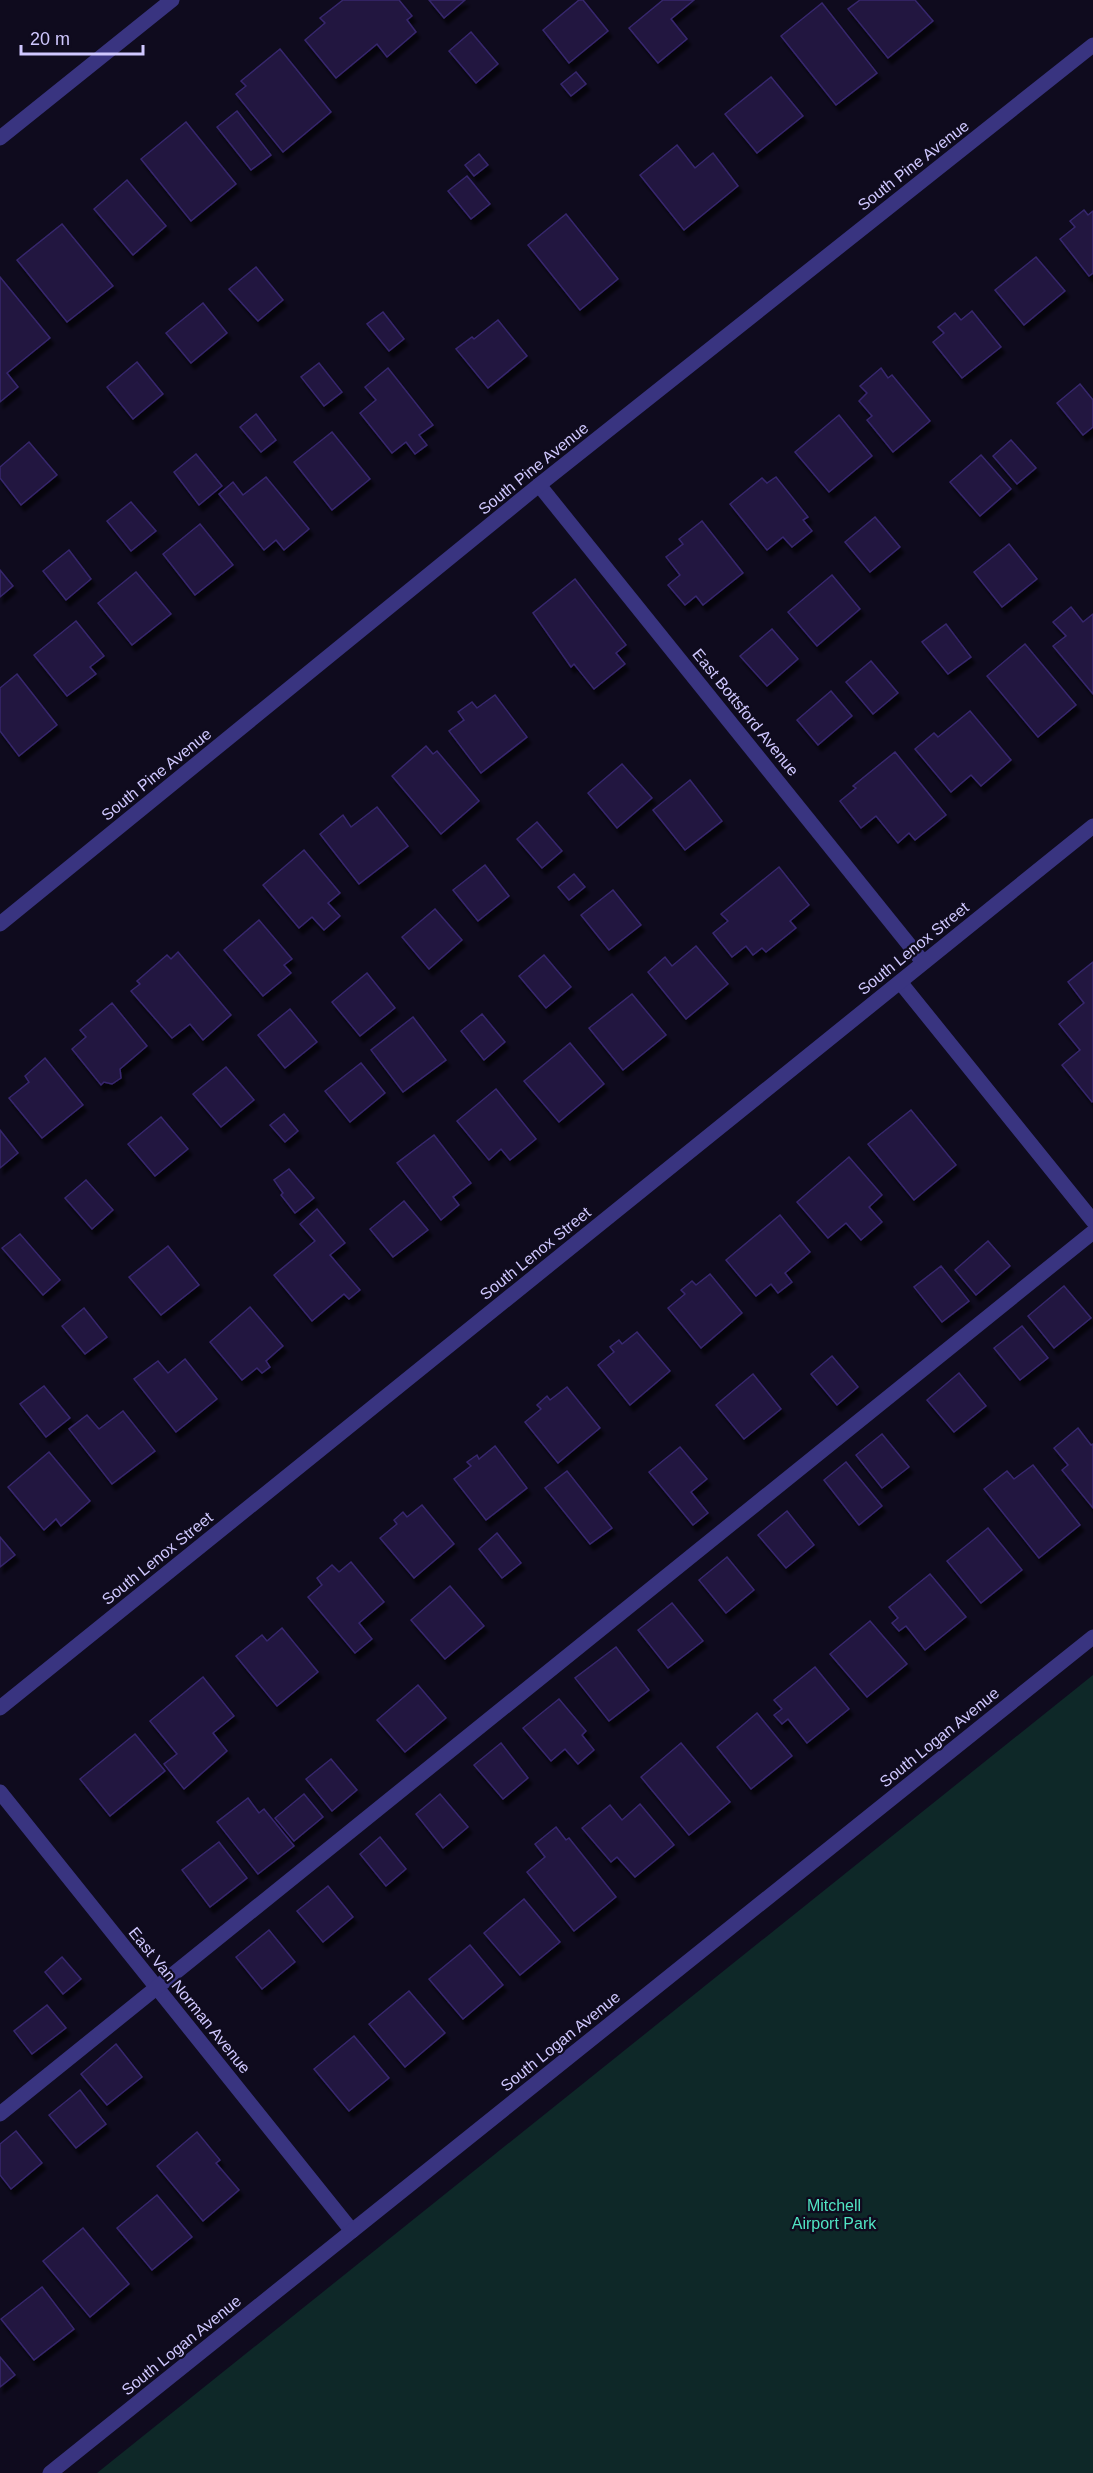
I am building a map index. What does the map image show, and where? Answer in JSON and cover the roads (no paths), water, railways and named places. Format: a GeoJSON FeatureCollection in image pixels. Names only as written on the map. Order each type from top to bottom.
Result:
{"type":"FeatureCollection","features":[{"type":"Feature","properties":{"kind":"street"},"geometry":{"type":"LineString","coordinates":[[0,138],[172,0]]}},
{"type":"Feature","properties":{"kind":"street","name":"South Pine Avenue"},"geometry":{"type":"LineString","coordinates":[[0,924],[539,485],[1093,45]]}},
{"type":"Feature","properties":{"kind":"street","name":"East Bottsford Avenue"},"geometry":{"type":"LineString","coordinates":[[539,485],[923,962]]}},
{"type":"Feature","properties":{"kind":"street","name":"South Lenox Street"},"geometry":{"type":"LineString","coordinates":[[0,1708],[1093,826]]}},
{"type":"Feature","properties":{"kind":"street"},"geometry":{"type":"LineString","coordinates":[[900,982],[1093,1221]]}},
{"type":"Feature","properties":{"kind":"street"},"geometry":{"type":"LineString","coordinates":[[0,2114],[158,1989],[1093,1232]]}},
{"type":"Feature","properties":{"kind":"street","name":"South Logan Avenue"},"geometry":{"type":"LineString","coordinates":[[50,2473],[1093,1637]]}},
{"type":"Feature","properties":{"kind":"street","name":"East Van Norman Avenue"},"geometry":{"type":"LineString","coordinates":[[0,1792],[352,2231]]}},
{"type":"Feature","properties":{"kind":"park label","name":"Mitchell Airport Park"},"geometry":{"type":"Point","coordinates":[834,2214]}}]}
